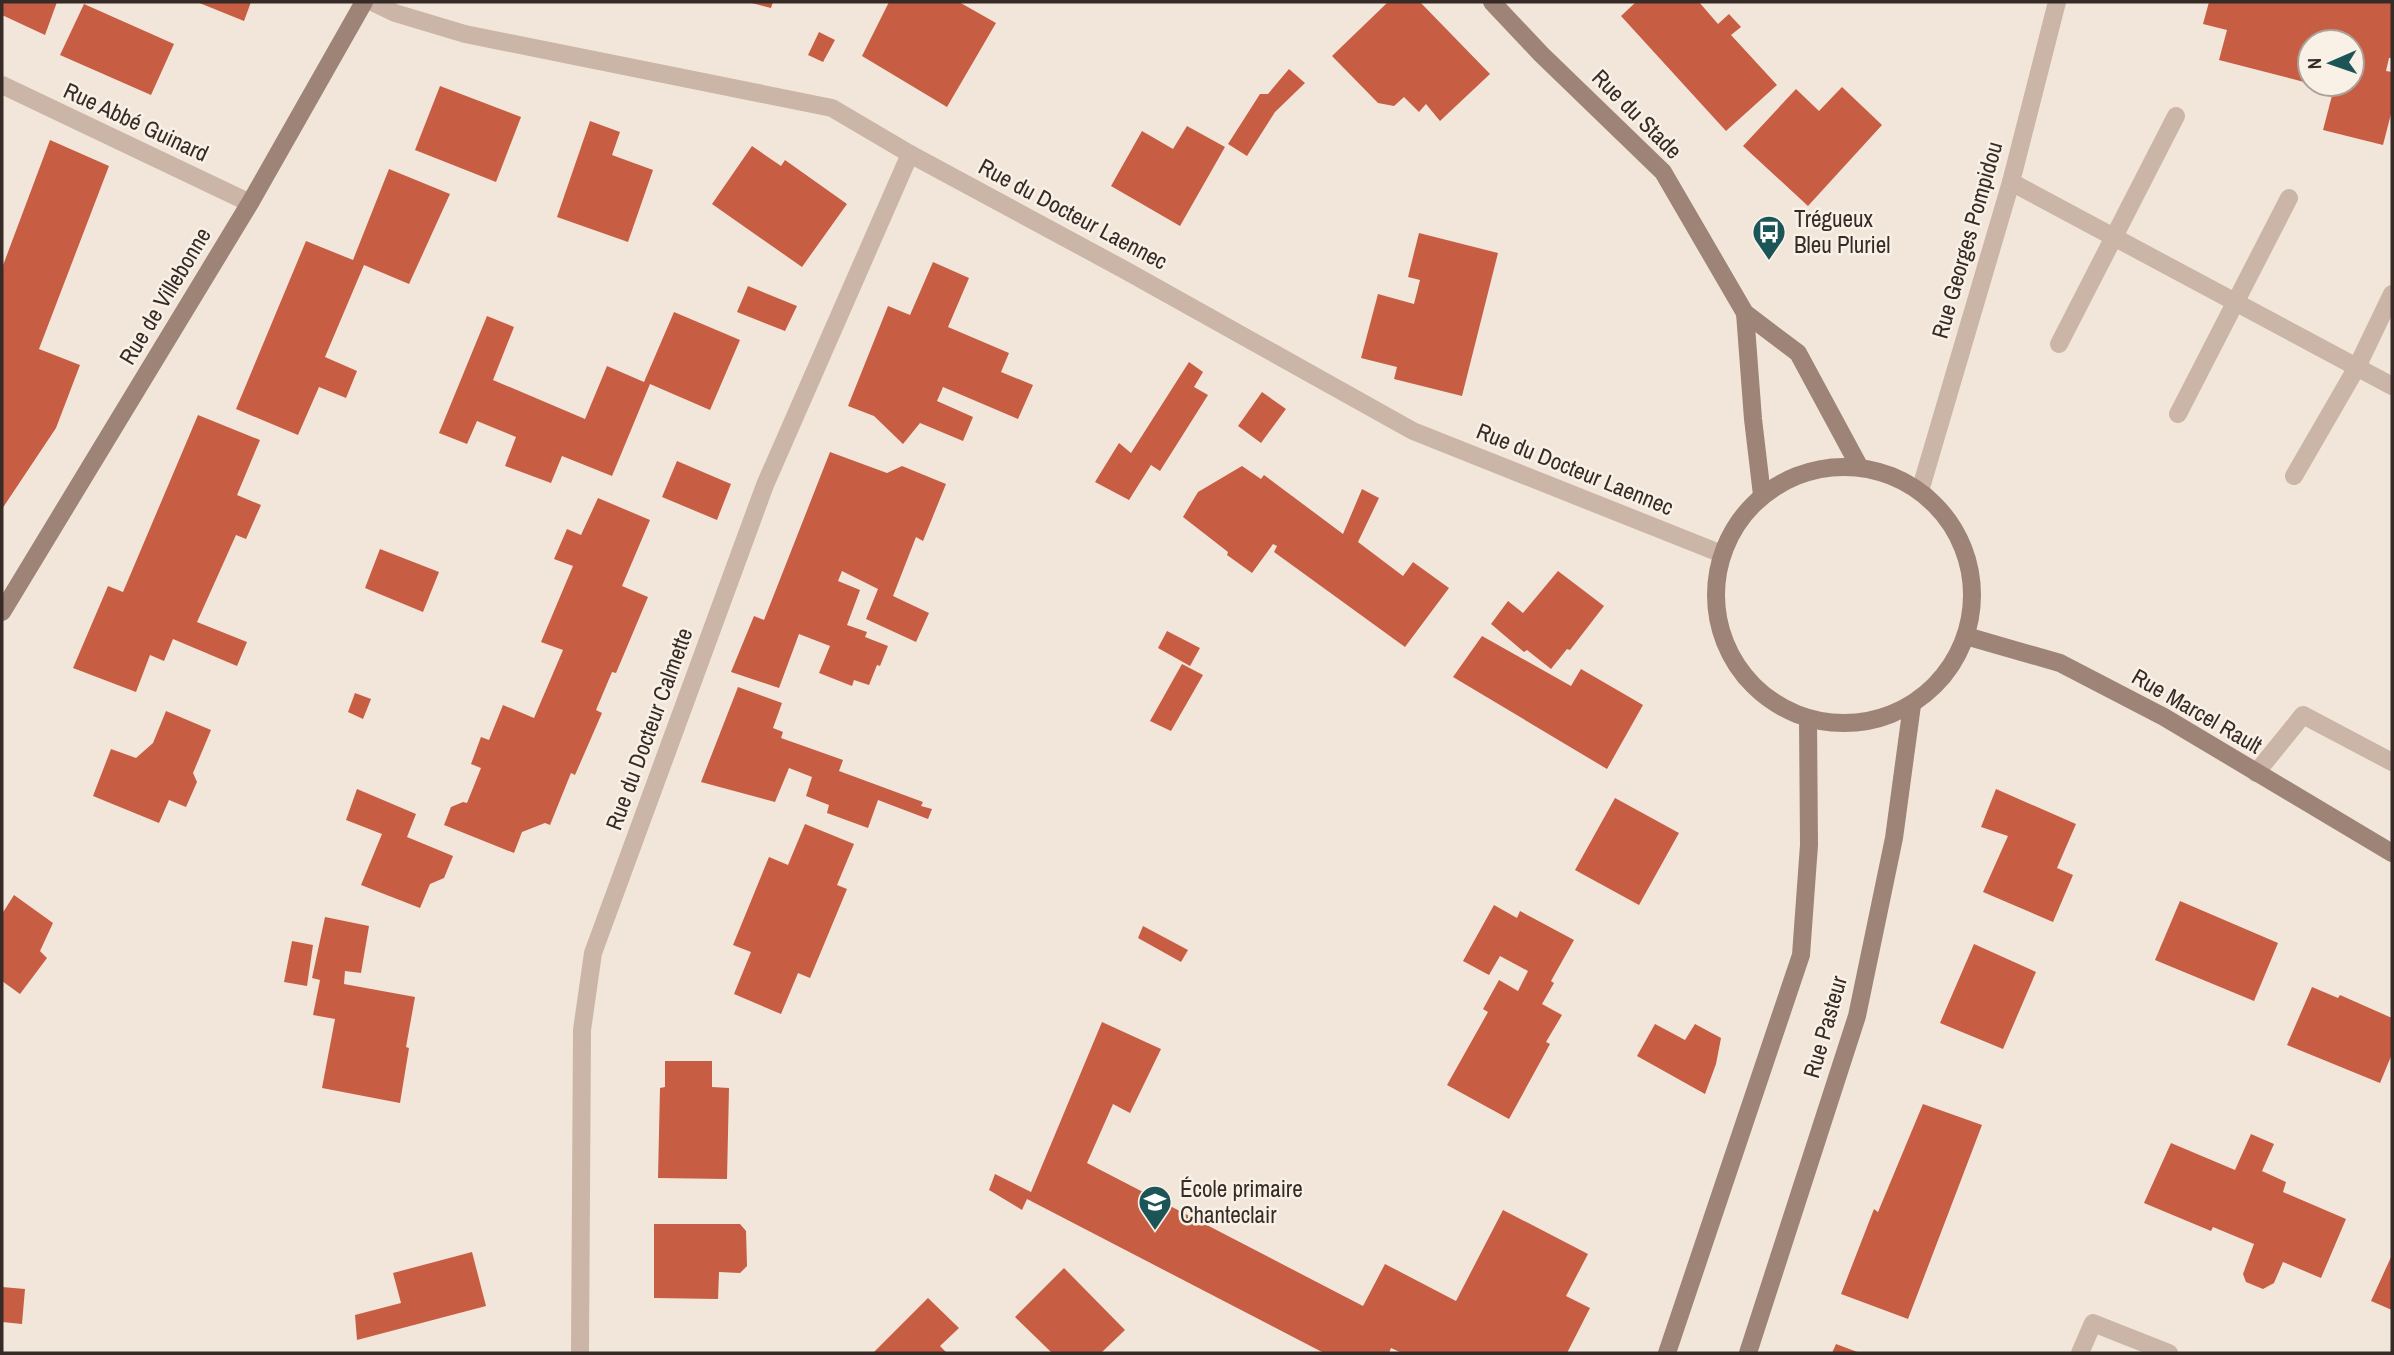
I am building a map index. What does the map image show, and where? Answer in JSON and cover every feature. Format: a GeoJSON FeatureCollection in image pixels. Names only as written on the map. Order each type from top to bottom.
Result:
{"type":"FeatureCollection","features":[{"type":"Feature","properties":{"kind":"street","name":"Rue de Villebonne"},"geometry":{"type":"LineString","coordinates":[[2,612],[250,203],[364,2]]}},
{"type":"Feature","properties":{"kind":"street","name":"Rue du Docteur Laennec"},"geometry":{"type":"LineString","coordinates":[[372,2],[395,13],[465,34],[832,108],[910,154],[1413,431],[1722,554]]}},
{"type":"Feature","properties":{"kind":"street","name":"Rue du Stade"},"geometry":{"type":"LineString","coordinates":[[1492,2],[1541,54],[1663,172],[1745,313]]}},
{"type":"Feature","properties":{"kind":"street","name":"Rue Georges Pompidou"},"geometry":{"type":"LineString","coordinates":[[1920,491],[2011,182],[2057,2]]}},
{"type":"Feature","properties":{"kind":"street","name":"Rue Abbé Guinard"},"geometry":{"type":"LineString","coordinates":[[2,85],[250,203]]}},
{"type":"Feature","properties":{"kind":"street"},"geometry":{"type":"LineString","coordinates":[[2059,344],[2176,116]]}},
{"type":"Feature","properties":{"kind":"street","name":"Rue du Docteur Calmette"},"geometry":{"type":"LineString","coordinates":[[580,1353],[582,1030],[593,953],[765,485],[910,154]]}},
{"type":"Feature","properties":{"kind":"street"},"geometry":{"type":"LineString","coordinates":[[2011,182],[2392,386]]}},
{"type":"Feature","properties":{"kind":"street"},"geometry":{"type":"LineString","coordinates":[[2178,414],[2289,198]]}},
{"type":"Feature","properties":{"kind":"street"},"geometry":{"type":"LineString","coordinates":[[2294,476],[2357,367],[2392,294]]}},
{"type":"Feature","properties":{"kind":"street"},"geometry":{"type":"LineString","coordinates":[[1745,313],[1798,354],[1858,466]]}},
{"type":"Feature","properties":{"kind":"street"},"geometry":{"type":"LineString","coordinates":[[1745,313],[1762,495]]}},
{"type":"Feature","properties":{"kind":"street"},"geometry":{"type":"LineString","coordinates":[[1858,466],[1891,474],[1920,491],[1948,519],[1967,556],[1973,596],[1966,636],[1945,675],[1912,705],[1880,719],[1843,724],[1808,719],[1770,701],[1741,672],[1722,635],[1715,595],[1722,554],[1738,522],[1762,495],[1791,477],[1824,467],[1858,466]]}},
{"type":"Feature","properties":{"kind":"street","name":"Rue Marcel Rault"},"geometry":{"type":"LineString","coordinates":[[1966,636],[2060,663],[2164,717],[2392,853]]}},
{"type":"Feature","properties":{"kind":"street","name":"Rue Pasteur"},"geometry":{"type":"LineString","coordinates":[[1748,1353],[1857,1016],[1894,838],[1912,705]]}},
{"type":"Feature","properties":{"kind":"street"},"geometry":{"type":"LineString","coordinates":[[2256,772],[2303,715],[2392,762]]}},
{"type":"Feature","properties":{"kind":"street","name":"Rue Pasteur"},"geometry":{"type":"LineString","coordinates":[[1667,1353],[1801,955],[1809,845],[1808,719]]}},
{"type":"Feature","properties":{"kind":"street"},"geometry":{"type":"LineString","coordinates":[[2080,1353],[2093,1323],[2169,1353]]}},
{"type":"Feature","properties":{"kind":"building"},"geometry":{"type":"Polygon","coordinates":[[[2,2],[57,2],[45,35],[2,15],[2,2]]]}},
{"type":"Feature","properties":{"kind":"building"},"geometry":{"type":"Polygon","coordinates":[[[197,2],[251,2],[244,21],[197,2]]]}},
{"type":"Feature","properties":{"kind":"building"},"geometry":{"type":"Polygon","coordinates":[[[748,2],[773,2],[771,8],[748,2]]]}},
{"type":"Feature","properties":{"kind":"building"},"geometry":{"type":"Polygon","coordinates":[[[889,2],[959,2],[996,23],[947,107],[862,56],[889,2]]]}},
{"type":"Feature","properties":{"kind":"building"},"geometry":{"type":"Polygon","coordinates":[[[1388,2],[1420,2],[1490,74],[1440,121],[1426,104],[1419,112],[1404,97],[1394,106],[1378,103],[1332,56],[1388,2]]]}},
{"type":"Feature","properties":{"kind":"building"},"geometry":{"type":"Polygon","coordinates":[[[1636,2],[1699,2],[1718,24],[1729,14],[1741,27],[1731,35],[1777,85],[1726,131],[1621,16],[1636,2]]]}},
{"type":"Feature","properties":{"kind":"building"},"geometry":{"type":"Polygon","coordinates":[[[2209,2],[2392,2],[2392,58],[2389,58],[2386,71],[2392,72],[2392,110],[2383,145],[2323,130],[2331,98],[2366,98],[2366,28],[2296,28],[2296,80],[2219,60],[2227,30],[2203,24],[2209,2]]]}},
{"type":"Feature","properties":{"kind":"building"},"geometry":{"type":"Polygon","coordinates":[[[84,4],[174,44],[151,95],[60,55],[84,4]]]}},
{"type":"Feature","properties":{"kind":"building"},"geometry":{"type":"Polygon","coordinates":[[[819,32],[835,40],[823,62],[808,55],[819,32]]]}},
{"type":"Feature","properties":{"kind":"building"},"geometry":{"type":"Polygon","coordinates":[[[1289,69],[1305,83],[1275,112],[1247,156],[1228,144],[1260,94],[1268,94],[1289,69]]]}},
{"type":"Feature","properties":{"kind":"building"},"geometry":{"type":"Polygon","coordinates":[[[440,86],[521,117],[496,182],[415,150],[440,86]]]}},
{"type":"Feature","properties":{"kind":"building"},"geometry":{"type":"Polygon","coordinates":[[[1842,87],[1882,125],[1808,206],[1743,146],[1796,89],[1819,111],[1842,87]]]}},
{"type":"Feature","properties":{"kind":"building"},"geometry":{"type":"Polygon","coordinates":[[[590,121],[620,132],[612,155],[653,170],[628,242],[557,217],[590,121]]]}},
{"type":"Feature","properties":{"kind":"building"},"geometry":{"type":"Polygon","coordinates":[[[1187,126],[1225,147],[1180,226],[1111,186],[1142,131],[1173,149],[1187,126]]]}},
{"type":"Feature","properties":{"kind":"building"},"geometry":{"type":"Polygon","coordinates":[[[50,140],[109,166],[39,349],[80,365],[56,428],[2,509],[2,268],[50,140]]]}},
{"type":"Feature","properties":{"kind":"building"},"geometry":{"type":"Polygon","coordinates":[[[752,146],[781,166],[785,160],[847,204],[802,267],[712,204],[752,146]]]}},
{"type":"Feature","properties":{"kind":"building"},"geometry":{"type":"Polygon","coordinates":[[[389,169],[450,194],[409,284],[364,265],[325,357],[357,371],[346,398],[319,387],[298,435],[236,409],[306,241],[353,260],[389,169]]]}},
{"type":"Feature","properties":{"kind":"building"},"geometry":{"type":"Polygon","coordinates":[[[1419,233],[1498,253],[1462,396],[1394,379],[1397,367],[1361,358],[1378,294],[1414,304],[1420,280],[1408,277],[1419,233]]]}},
{"type":"Feature","properties":{"kind":"building"},"geometry":{"type":"Polygon","coordinates":[[[933,262],[969,278],[948,327],[1009,353],[1001,372],[1033,385],[1018,419],[943,387],[937,401],[973,417],[963,441],[920,423],[903,444],[874,416],[848,406],[888,306],[910,315],[933,262]]]}},
{"type":"Feature","properties":{"kind":"building"},"geometry":{"type":"Polygon","coordinates":[[[748,286],[797,306],[785,331],[737,312],[748,286]]]}},
{"type":"Feature","properties":{"kind":"building"},"geometry":{"type":"Polygon","coordinates":[[[674,312],[740,340],[710,410],[650,384],[612,476],[562,456],[551,483],[505,466],[516,437],[477,421],[467,444],[439,433],[487,316],[514,327],[493,380],[585,419],[607,366],[644,382],[674,312]]]}},
{"type":"Feature","properties":{"kind":"building"},"geometry":{"type":"Polygon","coordinates":[[[1189,362],[1203,372],[1194,387],[1208,395],[1160,471],[1151,465],[1129,500],[1095,482],[1119,443],[1131,453],[1189,362]]]}},
{"type":"Feature","properties":{"kind":"building"},"geometry":{"type":"Polygon","coordinates":[[[1262,392],[1286,409],[1261,443],[1238,426],[1262,392]]]}},
{"type":"Feature","properties":{"kind":"building"},"geometry":{"type":"Polygon","coordinates":[[[198,415],[260,440],[237,495],[261,505],[246,539],[236,535],[197,622],[247,642],[237,666],[173,639],[164,661],[150,655],[136,692],[73,668],[108,586],[123,592],[198,415]]]}},
{"type":"Feature","properties":{"kind":"building"},"geometry":{"type":"Polygon","coordinates":[[[830,452],[887,473],[902,466],[946,484],[923,541],[916,537],[893,596],[929,613],[916,642],[866,619],[878,589],[842,571],[838,581],[860,590],[847,625],[867,632],[865,637],[888,646],[880,666],[877,665],[869,685],[854,680],[852,686],[819,673],[830,646],[799,634],[779,688],[731,672],[754,616],[764,620],[830,452]]]}},
{"type":"Feature","properties":{"kind":"building"},"geometry":{"type":"Polygon","coordinates":[[[677,461],[731,484],[717,520],[662,497],[677,461]]]}},
{"type":"Feature","properties":{"kind":"building"},"geometry":{"type":"Polygon","coordinates":[[[1242,466],[1261,479],[1264,475],[1343,534],[1362,489],[1379,498],[1358,542],[1403,576],[1413,562],[1449,588],[1405,647],[1274,552],[1277,546],[1273,544],[1252,573],[1183,517],[1198,492],[1242,466]]]}},
{"type":"Feature","properties":{"kind":"building"},"geometry":{"type":"Polygon","coordinates":[[[598,498],[650,520],[622,586],[648,597],[616,673],[612,672],[596,710],[602,713],[575,775],[571,773],[550,825],[545,823],[522,832],[514,853],[444,825],[451,807],[467,803],[481,768],[471,764],[481,737],[489,740],[503,705],[534,718],[563,650],[541,642],[573,566],[554,559],[567,529],[581,535],[598,498]]]}},
{"type":"Feature","properties":{"kind":"building"},"geometry":{"type":"Polygon","coordinates":[[[380,549],[439,572],[423,612],[365,588],[380,549]]]}},
{"type":"Feature","properties":{"kind":"building"},"geometry":{"type":"Polygon","coordinates":[[[1558,571],[1604,606],[1570,650],[1567,649],[1551,669],[1527,650],[1524,652],[1491,624],[1508,601],[1523,613],[1558,571]]]}},
{"type":"Feature","properties":{"kind":"building"},"geometry":{"type":"Polygon","coordinates":[[[1167,631],[1200,648],[1190,666],[1158,648],[1167,631]]]}},
{"type":"Feature","properties":{"kind":"building"},"geometry":{"type":"Polygon","coordinates":[[[1482,636],[1571,686],[1581,669],[1643,705],[1607,769],[1453,677],[1482,636]]]}},
{"type":"Feature","properties":{"kind":"building"},"geometry":{"type":"Polygon","coordinates":[[[1182,664],[1203,675],[1171,731],[1150,721],[1182,664]]]}},
{"type":"Feature","properties":{"kind":"building"},"geometry":{"type":"Polygon","coordinates":[[[738,687],[782,703],[773,728],[783,732],[781,738],[843,760],[839,771],[923,802],[921,806],[932,809],[928,819],[878,800],[868,828],[827,813],[829,805],[806,796],[812,777],[789,768],[775,802],[701,782],[738,687]]]}},
{"type":"Feature","properties":{"kind":"building"},"geometry":{"type":"Polygon","coordinates":[[[355,693],[371,699],[363,719],[348,712],[355,693]]]}},
{"type":"Feature","properties":{"kind":"building"},"geometry":{"type":"Polygon","coordinates":[[[166,711],[211,730],[193,773],[197,782],[186,807],[169,800],[159,823],[93,796],[111,749],[136,758],[153,743],[166,711]]]}},
{"type":"Feature","properties":{"kind":"building"},"geometry":{"type":"Polygon","coordinates":[[[357,789],[416,814],[407,837],[453,856],[444,878],[430,884],[420,908],[361,885],[382,834],[346,820],[357,789]]]}},
{"type":"Feature","properties":{"kind":"building"},"geometry":{"type":"Polygon","coordinates":[[[1996,789],[2076,824],[2057,868],[2073,875],[2053,922],[1983,892],[2008,836],[1981,827],[1996,789]]]}},
{"type":"Feature","properties":{"kind":"building"},"geometry":{"type":"Polygon","coordinates":[[[1615,798],[1679,833],[1639,905],[1575,870],[1615,798]]]}},
{"type":"Feature","properties":{"kind":"building"},"geometry":{"type":"Polygon","coordinates":[[[805,824],[854,844],[837,885],[847,889],[810,978],[798,973],[781,1014],[734,994],[751,952],[733,945],[769,857],[788,865],[805,824]]]}},
{"type":"Feature","properties":{"kind":"building"},"geometry":{"type":"Polygon","coordinates":[[[14,895],[53,923],[40,951],[47,958],[20,994],[2,981],[2,914],[14,895]]]}},
{"type":"Feature","properties":{"kind":"building"},"geometry":{"type":"Polygon","coordinates":[[[2180,901],[2278,943],[2254,1001],[2155,960],[2180,901]]]}},
{"type":"Feature","properties":{"kind":"building"},"geometry":{"type":"Polygon","coordinates":[[[1494,905],[1517,918],[1520,911],[1574,940],[1551,981],[1554,983],[1542,1004],[1562,1015],[1546,1042],[1550,1044],[1509,1119],[1447,1085],[1488,1012],[1483,1009],[1499,980],[1518,991],[1528,971],[1500,956],[1489,975],[1463,961],[1494,905]]]}},
{"type":"Feature","properties":{"kind":"building"},"geometry":{"type":"Polygon","coordinates":[[[325,917],[369,926],[361,973],[345,971],[344,984],[415,997],[400,1103],[322,1088],[335,1019],[313,1015],[320,980],[312,978],[325,917]]]}},
{"type":"Feature","properties":{"kind":"building"},"geometry":{"type":"Polygon","coordinates":[[[1143,926],[1188,950],[1181,962],[1138,938],[1143,926]]]}},
{"type":"Feature","properties":{"kind":"building"},"geometry":{"type":"Polygon","coordinates":[[[292,941],[313,945],[307,986],[284,982],[292,941]]]}},
{"type":"Feature","properties":{"kind":"building"},"geometry":{"type":"Polygon","coordinates":[[[1974,944],[2036,972],[2003,1049],[1940,1023],[1974,944]]]}},
{"type":"Feature","properties":{"kind":"building"},"geometry":{"type":"Polygon","coordinates":[[[2312,987],[2338,998],[2340,995],[2392,1018],[2392,1054],[2380,1083],[2287,1045],[2312,987]]]}},
{"type":"Feature","properties":{"kind":"building","name":"École primaire Chanteclair"},"geometry":{"type":"Polygon","coordinates":[[[1102,1022],[1161,1049],[1130,1113],[1113,1104],[1087,1163],[1363,1306],[1385,1264],[1456,1301],[1503,1210],[1588,1254],[1566,1296],[1590,1308],[1567,1353],[1402,1353],[1391,1348],[1389,1353],[1324,1353],[1027,1199],[1022,1210],[989,1190],[995,1174],[1031,1192],[1102,1022]]]}},
{"type":"Feature","properties":{"kind":"building"},"geometry":{"type":"Polygon","coordinates":[[[1655,1024],[1685,1040],[1695,1024],[1721,1038],[1716,1064],[1705,1094],[1637,1056],[1655,1024]]]}},
{"type":"Feature","properties":{"kind":"building"},"geometry":{"type":"Polygon","coordinates":[[[665,1061],[712,1061],[712,1087],[729,1088],[727,1179],[658,1178],[660,1088],[665,1087],[665,1061]]]}},
{"type":"Feature","properties":{"kind":"building"},"geometry":{"type":"Polygon","coordinates":[[[1923,1104],[1982,1125],[1908,1319],[1841,1294],[1874,1209],[1878,1212],[1923,1104]]]}},
{"type":"Feature","properties":{"kind":"building"},"geometry":{"type":"Polygon","coordinates":[[[2251,1134],[2274,1144],[2262,1171],[2286,1182],[2283,1192],[2346,1219],[2321,1278],[2283,1262],[2274,1283],[2263,1289],[2246,1282],[2243,1274],[2254,1244],[2213,1227],[2211,1231],[2144,1203],[2171,1143],[2235,1170],[2251,1134]]]}},
{"type":"Feature","properties":{"kind":"building"},"geometry":{"type":"Polygon","coordinates":[[[654,1224],[740,1224],[746,1231],[747,1266],[740,1273],[719,1272],[718,1299],[654,1298],[654,1224]]]}},
{"type":"Feature","properties":{"kind":"building"},"geometry":{"type":"Polygon","coordinates":[[[472,1252],[486,1306],[357,1340],[355,1315],[401,1303],[393,1273],[472,1252]]]}},
{"type":"Feature","properties":{"kind":"building"},"geometry":{"type":"Polygon","coordinates":[[[2392,1255],[2392,1310],[2371,1301],[2392,1255]]]}},
{"type":"Feature","properties":{"kind":"building"},"geometry":{"type":"Polygon","coordinates":[[[1064,1268],[1125,1330],[1101,1353],[1052,1353],[1015,1317],[1064,1268]]]}},
{"type":"Feature","properties":{"kind":"building"},"geometry":{"type":"Polygon","coordinates":[[[2,1287],[25,1289],[22,1324],[2,1322],[2,1287]]]}},
{"type":"Feature","properties":{"kind":"building"},"geometry":{"type":"Polygon","coordinates":[[[928,1298],[959,1328],[940,1346],[947,1353],[873,1353],[928,1298]]]}},
{"type":"Feature","properties":{"kind":"building"},"geometry":{"type":"Polygon","coordinates":[[[1836,1344],[1860,1353],[1832,1353],[1836,1344]]]}},
{"type":"Feature","properties":{"kind":"place","name":"Trégueux Bleu Pluriel"},"geometry":{"type":"Point","coordinates":[1769,262]}},
{"type":"Feature","properties":{"kind":"place","name":"École primaire Chanteclair"},"geometry":{"type":"Point","coordinates":[1155,1232]}}]}
